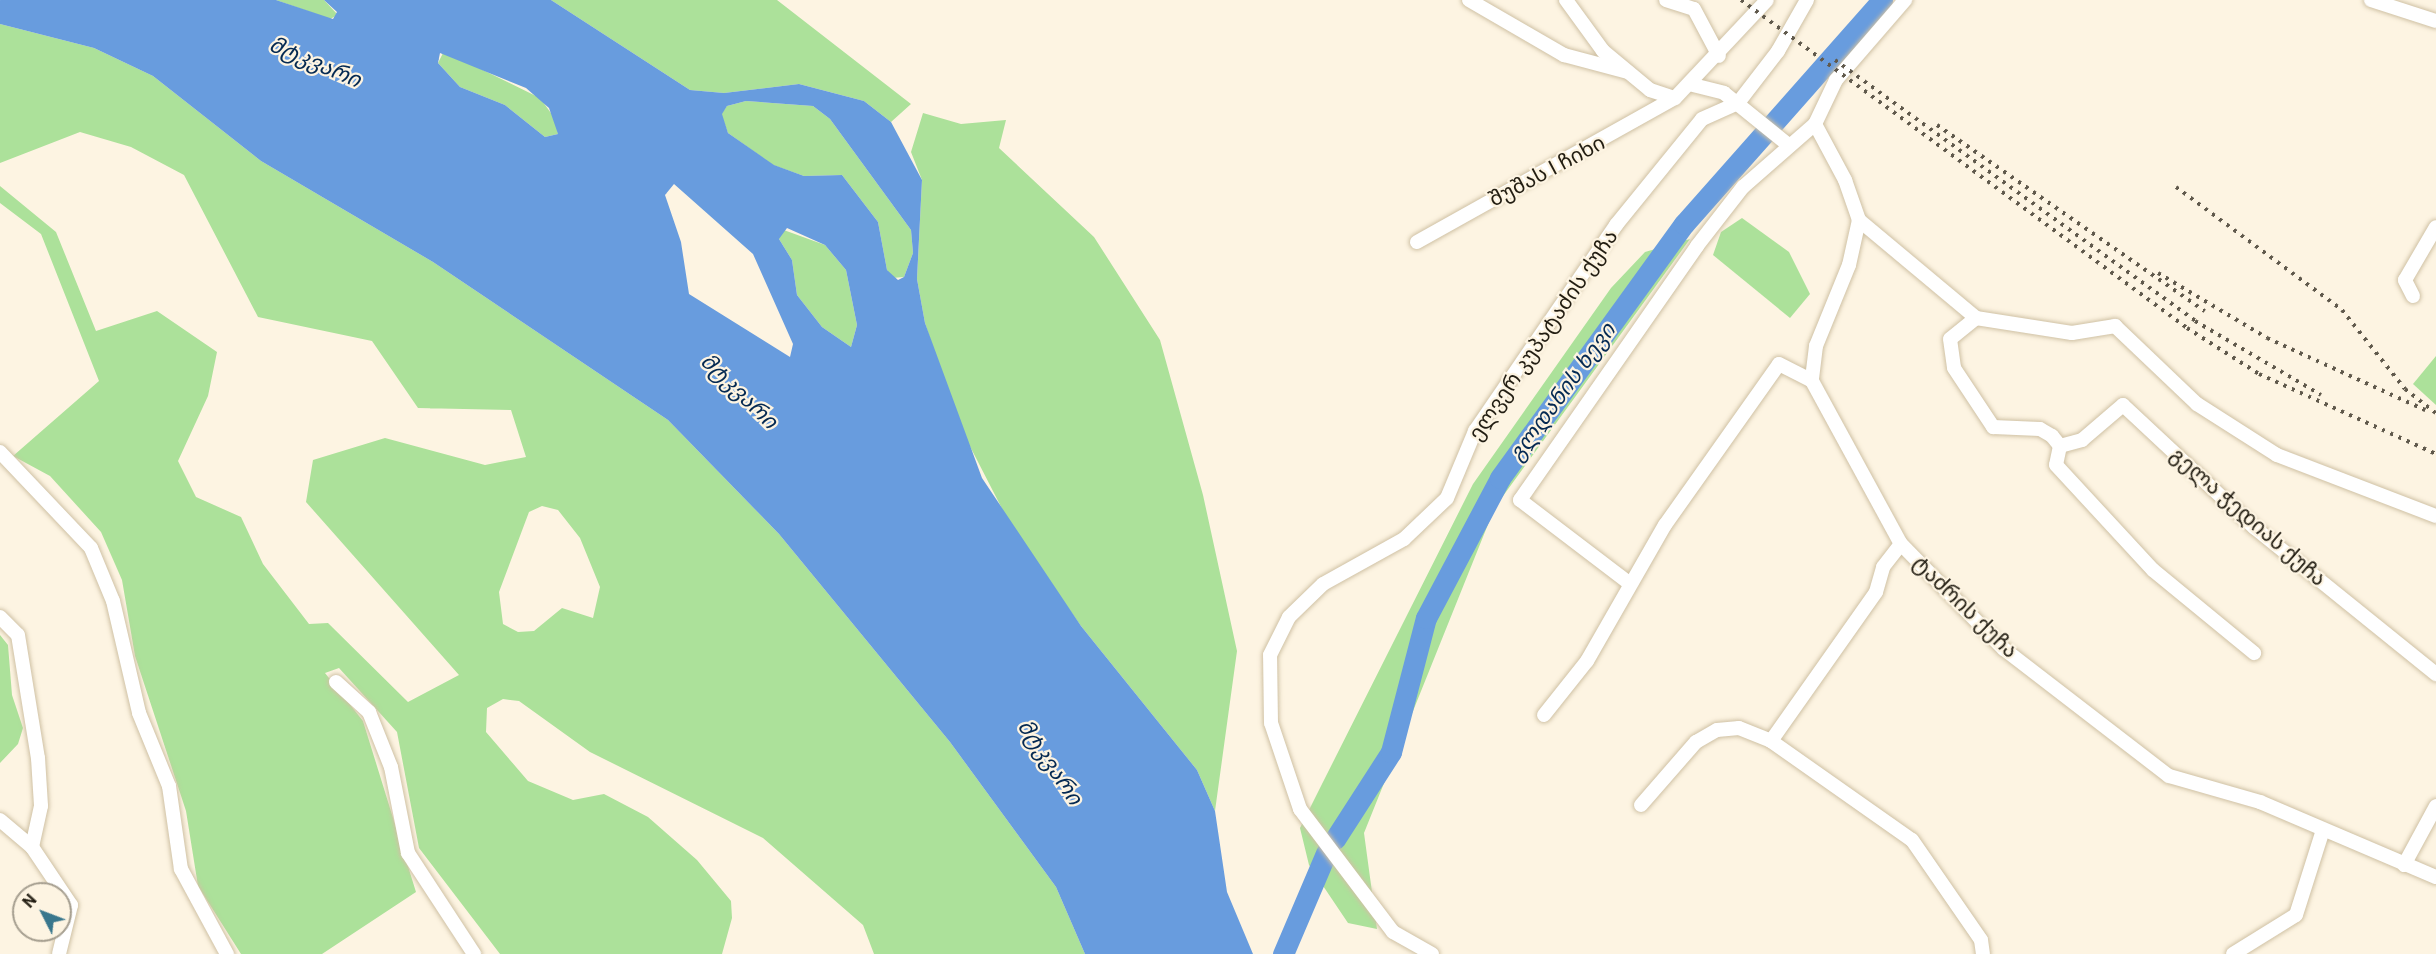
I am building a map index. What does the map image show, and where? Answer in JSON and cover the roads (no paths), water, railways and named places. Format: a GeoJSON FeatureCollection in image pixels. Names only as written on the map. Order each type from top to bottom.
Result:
{"type":"FeatureCollection","features":[{"type":"Feature","properties":{"kind":"street"},"geometry":{"type":"LineString","coordinates":[[1469,0],[1564,55],[1628,72]]}},
{"type":"Feature","properties":{"kind":"street"},"geometry":{"type":"LineString","coordinates":[[1566,0],[1583,28],[1628,72],[1650,90],[1675,98]]}},
{"type":"Feature","properties":{"kind":"street"},"geometry":{"type":"LineString","coordinates":[[1666,0],[1694,9],[1719,56]]}},
{"type":"Feature","properties":{"kind":"street","name":"შუშას I ჩიხი"},"geometry":{"type":"LineString","coordinates":[[1417,242],[1675,98],[1693,85],[1767,0]]}},
{"type":"Feature","properties":{"kind":"street","name":"ელვერ კუპატაძის ქუჩა"},"geometry":{"type":"LineString","coordinates":[[1432,954],[1393,932],[1300,809],[1271,723],[1270,655],[1289,617],[1323,584],[1404,538],[1448,498],[1475,431],[1616,225],[1702,120],[1742,105],[1778,51],[1807,0]]}},
{"type":"Feature","properties":{"kind":"street"},"geometry":{"type":"LineString","coordinates":[[1629,583],[1520,500],[1697,246],[1782,140],[1815,124],[1836,80],[1905,0]]}},
{"type":"Feature","properties":{"kind":"street"},"geometry":{"type":"LineString","coordinates":[[2371,0],[2436,21]]}},
{"type":"Feature","properties":{"kind":"street"},"geometry":{"type":"LineString","coordinates":[[1693,85],[1710,87],[1742,105],[1782,140]]}},
{"type":"Feature","properties":{"kind":"street"},"geometry":{"type":"LineString","coordinates":[[1544,716],[1611,625],[1629,583],[1779,364],[1812,381],[1816,346],[1849,265],[1858,220],[1845,180],[1815,124]]}},
{"type":"Feature","properties":{"kind":"street"},"geometry":{"type":"LineString","coordinates":[[1858,220],[1976,318],[2072,333],[2115,326],[2197,404],[2277,454],[2436,516]]}},
{"type":"Feature","properties":{"kind":"street"},"geometry":{"type":"LineString","coordinates":[[2413,296],[2405,280],[2436,226]]}},
{"type":"Feature","properties":{"kind":"street"},"geometry":{"type":"LineString","coordinates":[[1976,318],[1950,339],[1954,368],[1993,427],[2040,429],[2060,446],[2056,465],[2153,570],[2254,653]]}},
{"type":"Feature","properties":{"kind":"street","name":"ტაძრის ქუჩა"},"geometry":{"type":"LineString","coordinates":[[1812,381],[1901,544],[2004,649],[2169,776],[2260,802],[2436,877]]}},
{"type":"Feature","properties":{"kind":"street","name":"გელა ჭედიას ქუჩა"},"geometry":{"type":"LineString","coordinates":[[2060,446],[2082,440],[2123,405],[2255,528],[2436,674]]}},
{"type":"Feature","properties":{"kind":"street"},"geometry":{"type":"LineString","coordinates":[[0,452],[91,548],[113,601],[139,713],[170,786],[181,869],[227,954]]}},
{"type":"Feature","properties":{"kind":"street"},"geometry":{"type":"LineString","coordinates":[[1771,741],[1876,592],[1883,567],[1901,544]]}},
{"type":"Feature","properties":{"kind":"street"},"geometry":{"type":"LineString","coordinates":[[0,617],[18,635],[38,758],[41,806],[32,847]]}},
{"type":"Feature","properties":{"kind":"street"},"geometry":{"type":"LineString","coordinates":[[336,682],[369,712],[391,767],[408,853],[474,954]]}},
{"type":"Feature","properties":{"kind":"street"},"geometry":{"type":"LineString","coordinates":[[1641,805],[1696,742],[1717,730],[1739,728],[1771,741],[1912,840],[1981,940],[1983,954]]}},
{"type":"Feature","properties":{"kind":"street"},"geometry":{"type":"LineString","coordinates":[[2404,865],[2436,806]]}},
{"type":"Feature","properties":{"kind":"street"},"geometry":{"type":"LineString","coordinates":[[0,820],[32,847],[71,905],[59,954]]}},
{"type":"Feature","properties":{"kind":"street"},"geometry":{"type":"LineString","coordinates":[[2233,954],[2296,915],[2323,830]]}},
{"type":"Feature","properties":{"kind":"water","name":"მტკვარი"},"geometry":{"type":"Polygon","coordinates":[[[0,0],[276,0],[333,19],[337,12],[324,0],[551,0],[690,90],[724,93],[799,84],[864,101],[891,122],[922,180],[917,279],[925,323],[982,478],[1081,626],[1197,770],[1215,811],[1227,892],[1253,954],[1085,954],[1056,887],[950,742],[779,534],[668,420],[433,262],[261,161],[153,76],[94,48],[0,24],[0,0]],[[440,53],[438,63],[460,87],[505,105],[545,137],[558,134],[549,108],[526,88],[440,53]],[[746,101],[727,106],[722,114],[728,133],[774,165],[804,176],[842,175],[878,222],[887,270],[898,280],[904,277],[913,253],[911,230],[830,119],[813,106],[746,101]],[[674,184],[665,195],[681,242],[689,294],[790,357],[793,344],[753,254],[674,184]],[[787,228],[779,239],[792,260],[797,295],[822,327],[851,347],[857,325],[846,270],[825,245],[787,228]]]}},
{"type":"Feature","properties":{"kind":"waterway","name":"გლდანის ხევი"},"geometry":{"type":"LineString","coordinates":[[1335,839],[1391,752],[1426,618],[1500,478],[1684,224],[1882,0]]}},
{"type":"Feature","properties":{"kind":"waterway","name":"გლდანის ხევი"},"geometry":{"type":"LineString","coordinates":[[1283,954],[1326,853]]}},
{"type":"Feature","properties":{"kind":"railway"},"geometry":{"type":"LineString","coordinates":[[1741,0],[2187,328],[2259,374],[2436,454]]}},
{"type":"Feature","properties":{"kind":"railway"},"geometry":{"type":"LineString","coordinates":[[1835,60],[2195,321],[2321,395]]}},
{"type":"Feature","properties":{"kind":"railway"},"geometry":{"type":"LineString","coordinates":[[1937,125],[2205,311]]}},
{"type":"Feature","properties":{"kind":"railway"},"geometry":{"type":"LineString","coordinates":[[2176,187],[2342,310],[2405,389],[2436,413]]}},
{"type":"Feature","properties":{"kind":"railway"},"geometry":{"type":"LineString","coordinates":[[2158,273],[2267,338],[2425,410]]}}]}
